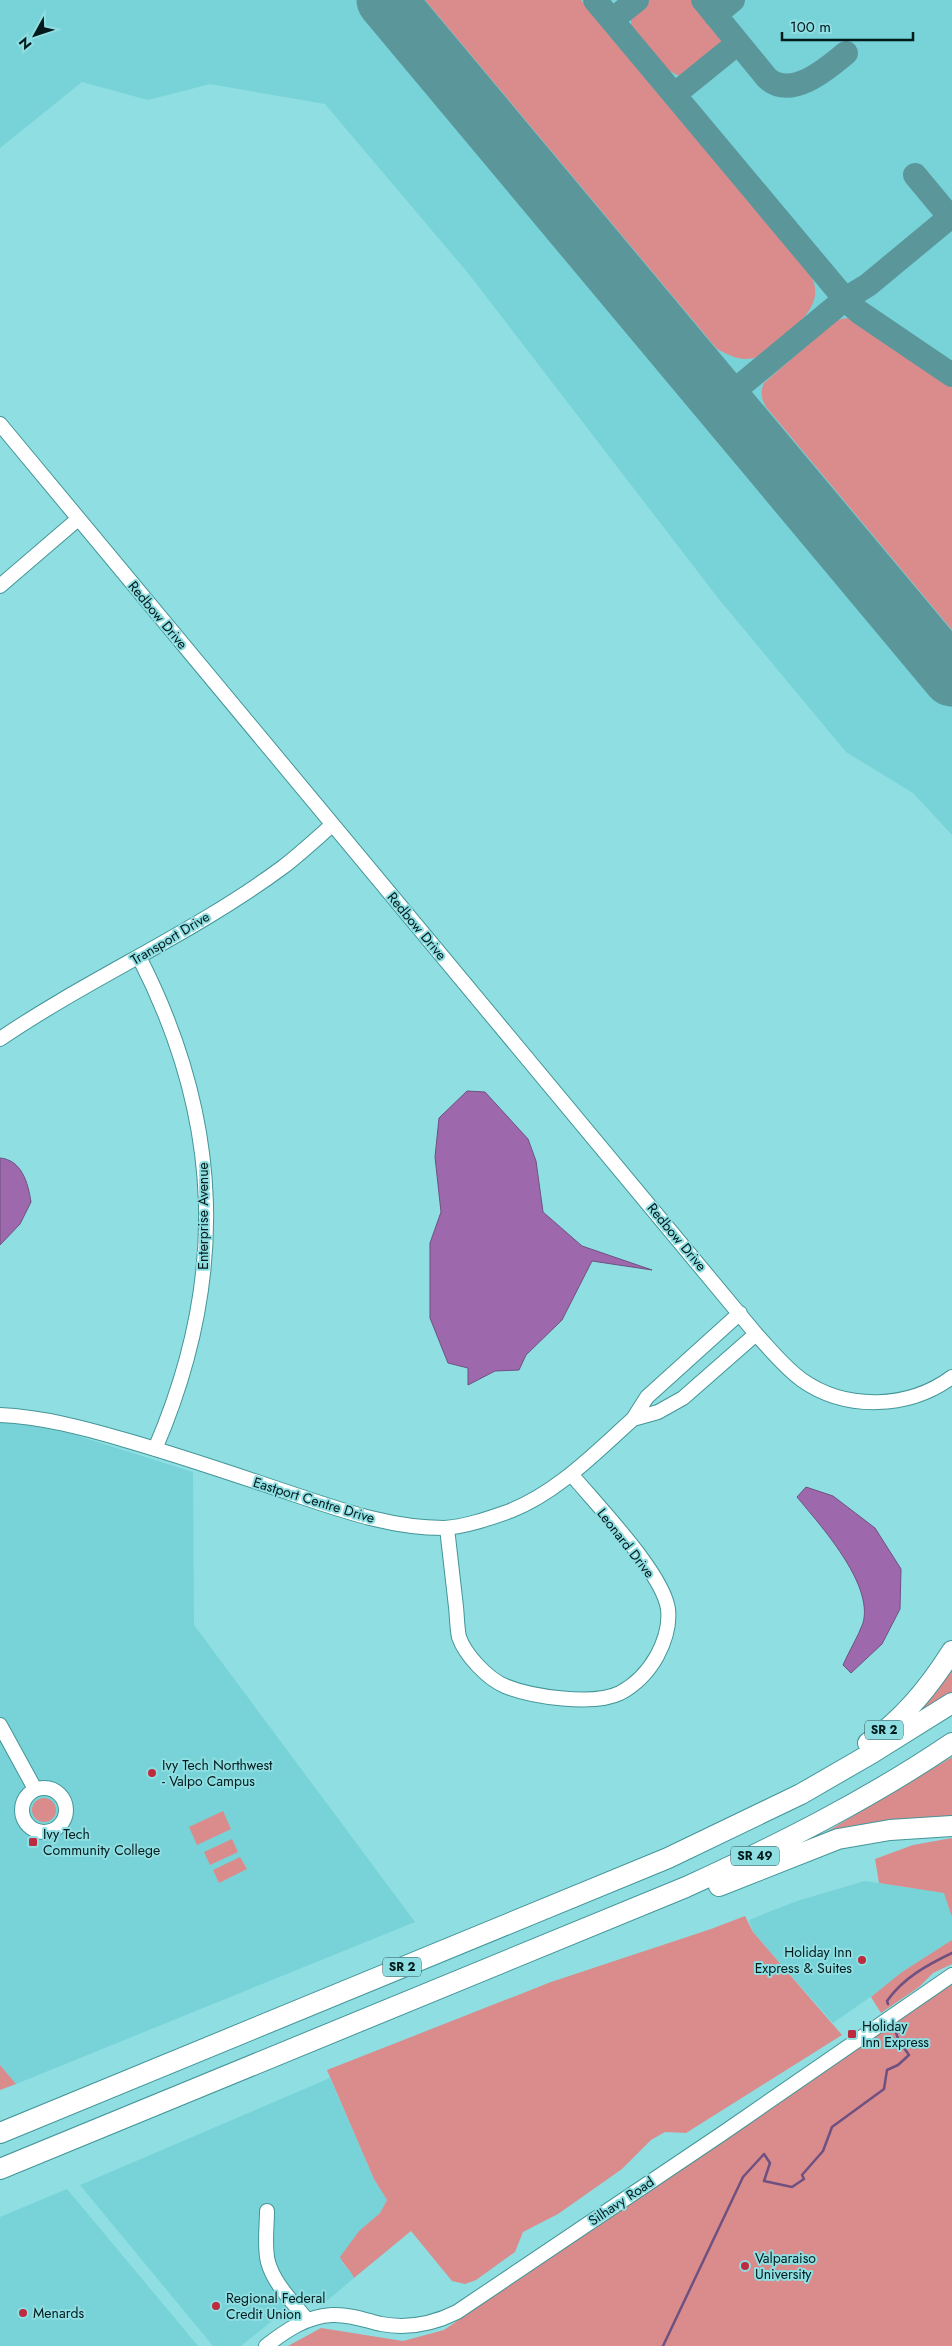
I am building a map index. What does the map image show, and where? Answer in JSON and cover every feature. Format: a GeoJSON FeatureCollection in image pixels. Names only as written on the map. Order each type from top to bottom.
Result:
{"type":"FeatureCollection","features":[{"type":"Feature","properties":{"kind":"highway","name":"SR 2"},"geometry":{"type":"LineString","coordinates":[[0,2133],[668,1858],[801,1794],[827,1769],[876,1738],[908,1710],[936,1677],[952,1651]]}},
{"type":"Feature","properties":{"kind":"highway"},"geometry":{"type":"LineString","coordinates":[[801,1794],[872,1753],[952,1703]]}},
{"type":"Feature","properties":{"kind":"highway","name":"SR 49"},"geometry":{"type":"LineString","coordinates":[[545,1945],[686,1887],[765,1851],[850,1806],[952,1743]]}},
{"type":"Feature","properties":{"kind":"highway","name":"SR 2"},"geometry":{"type":"LineString","coordinates":[[0,2169],[545,1945],[589,1938],[838,1839],[890,1830],[952,1826]]}},
{"type":"Feature","properties":{"kind":"street","name":"Redbow Drive"},"geometry":{"type":"LineString","coordinates":[[0,424],[756,1334],[802,1380],[820,1390],[850,1399],[871,1403],[897,1402],[923,1393],[952,1377]]}},
{"type":"Feature","properties":{"kind":"street"},"geometry":{"type":"LineString","coordinates":[[0,586],[78,520]]}},
{"type":"Feature","properties":{"kind":"street","name":"Transport Drive"},"geometry":{"type":"LineString","coordinates":[[0,1039],[46,1008],[139,957],[247,892],[283,867],[332,825]]}},
{"type":"Feature","properties":{"kind":"street","name":"Enterprise Avenue"},"geometry":{"type":"LineString","coordinates":[[139,957],[170,1020],[183,1060],[198,1124],[206,1174],[203,1281],[197,1320],[171,1412],[155,1449]]}},
{"type":"Feature","properties":{"kind":"street","name":"Eastport Centre Drive"},"geometry":{"type":"LineString","coordinates":[[0,1415],[54,1421],[155,1449],[362,1517],[412,1526],[447,1528],[476,1522],[511,1510],[571,1474],[633,1419],[646,1398],[740,1314]]}},
{"type":"Feature","properties":{"kind":"street","name":"Eastport Centre Drive"},"geometry":{"type":"LineString","coordinates":[[633,1419],[658,1412],[683,1398],[756,1334]]}},
{"type":"Feature","properties":{"kind":"street","name":"Leonard Drive"},"geometry":{"type":"LineString","coordinates":[[447,1528],[460,1638],[485,1674],[504,1686],[550,1696],[571,1699],[603,1698],[619,1694],[637,1683],[651,1667],[663,1646],[668,1630],[668,1608],[661,1587],[648,1567],[571,1474]]}},
{"type":"Feature","properties":{"kind":"street"},"geometry":{"type":"LineString","coordinates":[[0,1725],[35,1789]]}},
{"type":"Feature","properties":{"kind":"street","name":"Silhavy Road"},"geometry":{"type":"LineString","coordinates":[[266,2346],[289,2329],[307,2320],[330,2315],[346,2315],[382,2324],[416,2325],[432,2322],[456,2312],[731,2127],[952,1974]]}},
{"type":"Feature","properties":{"kind":"street"},"geometry":{"type":"LineString","coordinates":[[267,2211],[266,2249],[271,2270],[276,2281],[307,2320]]}},
{"type":"Feature","properties":{"kind":"shaded area"},"geometry":{"type":"Polygon","coordinates":[[[0,0],[952,0],[952,835],[913,793],[846,752],[718,598],[468,273],[325,104],[210,84],[148,100],[82,82],[0,148],[0,0]]]}},
{"type":"Feature","properties":{"kind":"shaded area"},"geometry":{"type":"Polygon","coordinates":[[[425,0],[581,0],[810,274],[815,294],[808,312],[795,327],[757,357],[749,359],[740,358],[717,349],[425,0]]]}},
{"type":"Feature","properties":{"kind":"shaded area"},"geometry":{"type":"Polygon","coordinates":[[[646,0],[697,0],[723,34],[722,49],[689,75],[677,75],[670,71],[662,65],[631,27],[631,14],[646,0]]]}},
{"type":"Feature","properties":{"kind":"shaded area"},"geometry":{"type":"Polygon","coordinates":[[[847,318],[856,321],[952,387],[952,630],[766,407],[763,401],[762,389],[764,383],[829,326],[837,320],[847,318]]]}},
{"type":"Feature","properties":{"kind":"shaded area"},"geometry":{"type":"Polygon","coordinates":[[[467,1091],[485,1092],[528,1139],[536,1161],[543,1212],[582,1246],[652,1270],[592,1261],[562,1320],[526,1355],[519,1370],[495,1371],[468,1385],[468,1368],[448,1363],[430,1318],[430,1243],[441,1212],[435,1157],[439,1118],[467,1091]]]}},
{"type":"Feature","properties":{"kind":"shaded area"},"geometry":{"type":"Polygon","coordinates":[[[0,1158],[14,1163],[19,1168],[26,1180],[31,1202],[20,1224],[0,1245],[0,1158]]]}},
{"type":"Feature","properties":{"kind":"shaded area","name":"Ivy Tech Northwest - Valpo Campus"},"geometry":{"type":"Polygon","coordinates":[[[0,1422],[34,1426],[72,1434],[193,1472],[194,1625],[415,1922],[16,2084],[0,2065],[0,1422]]]}},
{"type":"Feature","properties":{"kind":"shaded area"},"geometry":{"type":"Polygon","coordinates":[[[806,1487],[833,1496],[875,1528],[901,1569],[900,1609],[882,1644],[851,1673],[843,1665],[863,1623],[864,1608],[861,1591],[843,1556],[797,1497],[806,1487]]]}},
{"type":"Feature","properties":{"kind":"shaded area"},"geometry":{"type":"Polygon","coordinates":[[[952,1665],[952,1692],[907,1723],[952,1665]]]}},
{"type":"Feature","properties":{"kind":"shaded area"},"geometry":{"type":"Polygon","coordinates":[[[952,1757],[952,1821],[803,1846],[952,1757]]]}},
{"type":"Feature","properties":{"kind":"shaded area"},"geometry":{"type":"Polygon","coordinates":[[[44,1798],[52,1802],[56,1810],[52,1818],[44,1822],[36,1818],[32,1810],[36,1802],[44,1798]]]}},
{"type":"Feature","properties":{"kind":"shaded area"},"geometry":{"type":"Polygon","coordinates":[[[223,1811],[231,1829],[197,1845],[189,1827],[223,1811]]]}},
{"type":"Feature","properties":{"kind":"shaded area"},"geometry":{"type":"Polygon","coordinates":[[[952,1838],[952,1917],[944,1893],[879,1883],[875,1859],[913,1845],[952,1838]]]}},
{"type":"Feature","properties":{"kind":"shaded area"},"geometry":{"type":"Polygon","coordinates":[[[232,1839],[238,1852],[210,1865],[204,1852],[232,1839]]]}},
{"type":"Feature","properties":{"kind":"shaded area"},"geometry":{"type":"Polygon","coordinates":[[[240,1857],[247,1869],[219,1883],[213,1870],[240,1857]]]}},
{"type":"Feature","properties":{"kind":"shaded area"},"geometry":{"type":"Polygon","coordinates":[[[865,1881],[945,1893],[952,1917],[952,1940],[902,1972],[886,1986],[833,2023],[753,1932],[749,1920],[797,1901],[865,1881]]]}},
{"type":"Feature","properties":{"kind":"shaded area"},"geometry":{"type":"Polygon","coordinates":[[[745,1916],[753,1932],[842,2035],[686,2133],[665,2132],[651,2140],[622,2169],[558,2214],[523,2232],[515,2252],[476,2280],[465,2284],[452,2281],[411,2231],[354,2278],[340,2257],[359,2231],[380,2213],[387,2200],[374,2179],[327,2070],[551,1982],[745,1916]]]}},
{"type":"Feature","properties":{"kind":"shaded area"},"geometry":{"type":"Polygon","coordinates":[[[952,1940],[952,1964],[933,1973],[919,1987],[881,2013],[871,1997],[902,1972],[952,1940]]]}},
{"type":"Feature","properties":{"kind":"shaded area"},"geometry":{"type":"Polygon","coordinates":[[[952,1980],[952,2346],[288,2346],[321,2328],[403,2341],[444,2330],[952,1980]]]}},
{"type":"Feature","properties":{"kind":"shaded area"},"geometry":{"type":"Polygon","coordinates":[[[0,2065],[16,2084],[0,2090],[0,2065]]]}},
{"type":"Feature","properties":{"kind":"shaded area"},"geometry":{"type":"Polygon","coordinates":[[[330,2078],[374,2179],[387,2200],[380,2213],[359,2231],[342,2263],[352,2273],[354,2278],[323,2304],[300,2298],[241,2346],[213,2346],[80,2185],[330,2078]]]}},
{"type":"Feature","properties":{"kind":"shaded area"},"geometry":{"type":"Polygon","coordinates":[[[67,2189],[198,2346],[0,2346],[0,2217],[67,2189]]]}},
{"type":"Feature","properties":{"kind":"waterway"},"geometry":{"type":"LineString","coordinates":[[888,2004],[887,2001],[900,1985],[925,1967],[952,1953]]}},
{"type":"Feature","properties":{"kind":"waterway"},"geometry":{"type":"LineString","coordinates":[[663,2346],[743,2177],[764,2154],[770,2163],[764,2181],[792,2187],[804,2179],[802,2175],[823,2151],[832,2127],[884,2089],[887,2070],[898,2065],[909,2055],[899,2041],[893,2025]]}},
{"type":"Feature","properties":{"kind":"taxiway"},"geometry":{"type":"LineString","coordinates":[[595,0],[845,299],[859,312],[952,375]]}},
{"type":"Feature","properties":{"kind":"taxiway"},"geometry":{"type":"LineString","coordinates":[[612,20],[637,0]]}},
{"type":"Feature","properties":{"kind":"taxiway"},"geometry":{"type":"LineString","coordinates":[[703,0],[767,78],[777,84],[787,86],[808,80],[829,67],[846,53]]}},
{"type":"Feature","properties":{"kind":"taxiway"},"geometry":{"type":"LineString","coordinates":[[715,15],[733,0]]}},
{"type":"Feature","properties":{"kind":"taxiway"},"geometry":{"type":"LineString","coordinates":[[675,94],[738,43]]}},
{"type":"Feature","properties":{"kind":"taxiway"},"geometry":{"type":"LineString","coordinates":[[722,401],[845,299],[868,285],[950,217],[915,175]]}},
{"type":"Feature","properties":{"kind":"runway"},"geometry":{"type":"LineString","coordinates":[[386,0],[952,677]]}},
{"type":"Feature","properties":{"kind":"place","name":"Ivy Tech Northwest - Valpo Campus"},"geometry":{"type":"Point","coordinates":[152,1773]}},
{"type":"Feature","properties":{"kind":"place","name":"Ivy Tech Community College"},"geometry":{"type":"Point","coordinates":[33,1842]}},
{"type":"Feature","properties":{"kind":"place","name":"Holiday Inn Express & Suites"},"geometry":{"type":"Point","coordinates":[862,1960]}},
{"type":"Feature","properties":{"kind":"place","name":"Holiday Inn Express"},"geometry":{"type":"Point","coordinates":[852,2034]}},
{"type":"Feature","properties":{"kind":"place","name":"Valparaiso University"},"geometry":{"type":"Point","coordinates":[745,2266]}},
{"type":"Feature","properties":{"kind":"place","name":"Regional Federal Credit Union"},"geometry":{"type":"Point","coordinates":[216,2306]}},
{"type":"Feature","properties":{"kind":"place","name":"Menards"},"geometry":{"type":"Point","coordinates":[23,2313]}}]}
